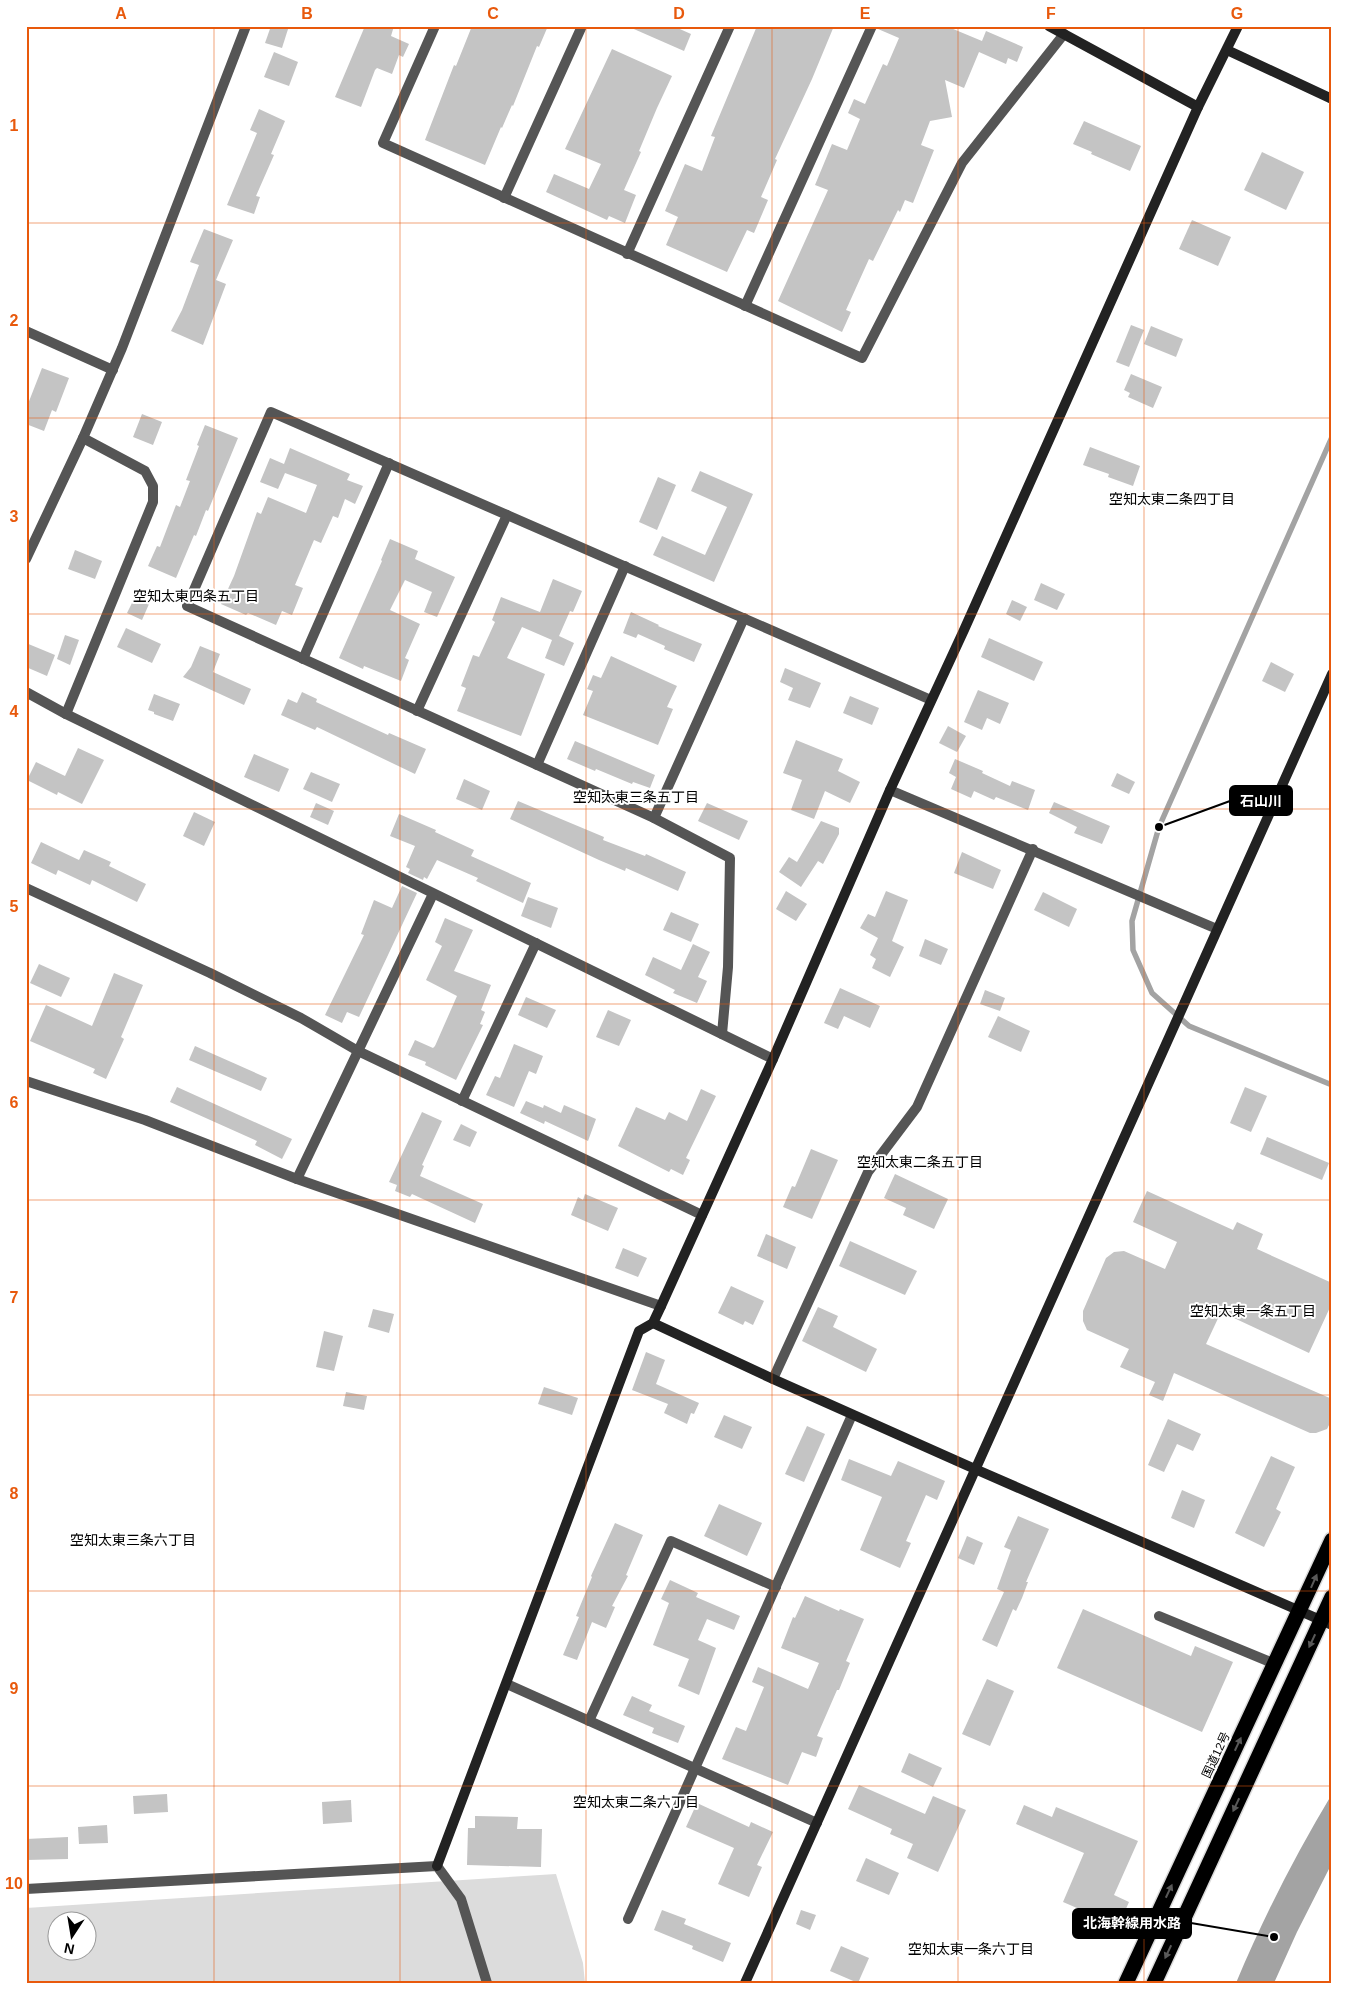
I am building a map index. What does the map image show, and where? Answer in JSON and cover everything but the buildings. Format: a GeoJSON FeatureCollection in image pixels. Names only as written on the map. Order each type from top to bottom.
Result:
{"type":"FeatureCollection","features":[{"type":"Feature","properties":{"kind":"highway","name":"国道12号"},"geometry":{"type":"LineString","coordinates":[[1126,1983],[1332,1540]]}},
{"type":"Feature","properties":{"kind":"highway"},"geometry":{"type":"LineString","coordinates":[[1154,1983],[1327,1623],[1332,1597]]}},
{"type":"Feature","properties":{"kind":"street"},"geometry":{"type":"LineString","coordinates":[[26,559],[113,370],[246,26]]}},
{"type":"Feature","properties":{"kind":"street"},"geometry":{"type":"LineString","coordinates":[[435,26],[383,143],[862,358],[962,163],[1064,34]]}},
{"type":"Feature","properties":{"kind":"street"},"geometry":{"type":"LineString","coordinates":[[504,198],[582,26]]}},
{"type":"Feature","properties":{"kind":"street"},"geometry":{"type":"LineString","coordinates":[[627,254],[730,26]]}},
{"type":"Feature","properties":{"kind":"street"},"geometry":{"type":"LineString","coordinates":[[745,306],[872,26]]}},
{"type":"Feature","properties":{"kind":"street"},"geometry":{"type":"LineString","coordinates":[[1050,26],[1198,107]]}},
{"type":"Feature","properties":{"kind":"street"},"geometry":{"type":"LineString","coordinates":[[437,1866],[639,1331],[653,1323],[661,1306],[773,1059],[890,790],[1198,107],[1238,26]]}},
{"type":"Feature","properties":{"kind":"street"},"geometry":{"type":"LineString","coordinates":[[1227,50],[1332,99]]}},
{"type":"Feature","properties":{"kind":"street"},"geometry":{"type":"LineString","coordinates":[[26,331],[113,370]]}},
{"type":"Feature","properties":{"kind":"street"},"geometry":{"type":"LineString","coordinates":[[722,1034],[728,968],[730,858],[654,818],[187,606],[271,412],[931,700]]}},
{"type":"Feature","properties":{"kind":"street"},"geometry":{"type":"LineString","coordinates":[[66,714],[153,502],[153,486],[145,471],[83,438]]}},
{"type":"Feature","properties":{"kind":"street"},"geometry":{"type":"LineString","coordinates":[[303,659],[389,463]]}},
{"type":"Feature","properties":{"kind":"street"},"geometry":{"type":"LineString","coordinates":[[417,711],[508,515]]}},
{"type":"Feature","properties":{"kind":"street"},"geometry":{"type":"LineString","coordinates":[[537,765],[625,566]]}},
{"type":"Feature","properties":{"kind":"street"},"geometry":{"type":"LineString","coordinates":[[654,818],[744,618]]}},
{"type":"Feature","properties":{"kind":"street"},"geometry":{"type":"LineString","coordinates":[[745,1983],[1332,674]]}},
{"type":"Feature","properties":{"kind":"street"},"geometry":{"type":"LineString","coordinates":[[26,692],[66,714],[773,1059]]}},
{"type":"Feature","properties":{"kind":"street"},"geometry":{"type":"LineString","coordinates":[[890,790],[1033,849],[1217,929]]}},
{"type":"Feature","properties":{"kind":"street"},"geometry":{"type":"LineString","coordinates":[[773,1379],[868,1172],[917,1107],[1033,849]]}},
{"type":"Feature","properties":{"kind":"street"},"geometry":{"type":"LineString","coordinates":[[26,888],[210,973],[302,1018],[358,1051],[702,1216]]}},
{"type":"Feature","properties":{"kind":"street"},"geometry":{"type":"LineString","coordinates":[[297,1179],[433,894]]}},
{"type":"Feature","properties":{"kind":"street"},"geometry":{"type":"LineString","coordinates":[[462,1100],[536,943]]}},
{"type":"Feature","properties":{"kind":"street"},"geometry":{"type":"LineString","coordinates":[[26,1081],[145,1120],[297,1179],[661,1306]]}},
{"type":"Feature","properties":{"kind":"street"},"geometry":{"type":"LineString","coordinates":[[653,1323],[975,1470],[1327,1623]]}},
{"type":"Feature","properties":{"kind":"street"},"geometry":{"type":"LineString","coordinates":[[628,1919],[852,1415]]}},
{"type":"Feature","properties":{"kind":"street"},"geometry":{"type":"LineString","coordinates":[[589,1721],[671,1541],[776,1587]]}},
{"type":"Feature","properties":{"kind":"street"},"geometry":{"type":"LineString","coordinates":[[1159,1616],[1275,1664]]}},
{"type":"Feature","properties":{"kind":"street"},"geometry":{"type":"LineString","coordinates":[[507,1684],[816,1823]]}},
{"type":"Feature","properties":{"kind":"street"},"geometry":{"type":"LineString","coordinates":[[26,1889],[437,1866]]}},
{"type":"Feature","properties":{"kind":"street"},"geometry":{"type":"LineString","coordinates":[[437,1866],[461,1899],[487,1983]]}},
{"type":"Feature","properties":{"kind":"shaded area"},"geometry":{"type":"Polygon","coordinates":[[[1332,1794],[1332,1863],[1274,1983],[1236,1983],[1257,1934],[1332,1794]]]}},
{"type":"Feature","properties":{"kind":"shaded area"},"geometry":{"type":"Polygon","coordinates":[[[556,1874],[583,1963],[585,1983],[26,1983],[26,1908],[556,1874]]]}},
{"type":"Feature","properties":{"kind":"waterway"},"geometry":{"type":"LineString","coordinates":[[1332,437],[1159,827],[1132,921],[1133,950],[1152,993],[1189,1026],[1332,1085]]}},
{"type":"Feature","properties":{"kind":"place","name":"石山川"},"geometry":{"type":"Point","coordinates":[1159,827]}},
{"type":"Feature","properties":{"kind":"place","name":"北海幹線用水路"},"geometry":{"type":"Point","coordinates":[1274,1937]}},
{"type":"Feature","properties":{"kind":"district","name":"空知太東二条四丁目"},"geometry":{"type":"Point","coordinates":[1172,499]}},
{"type":"Feature","properties":{"kind":"district","name":"空知太東四条五丁目"},"geometry":{"type":"Point","coordinates":[196,596]}},
{"type":"Feature","properties":{"kind":"district","name":"空知太東三条五丁目"},"geometry":{"type":"Point","coordinates":[636,797]}},
{"type":"Feature","properties":{"kind":"district","name":"空知太東二条五丁目"},"geometry":{"type":"Point","coordinates":[920,1162]}},
{"type":"Feature","properties":{"kind":"district","name":"空知太東一条五丁目"},"geometry":{"type":"Point","coordinates":[1253,1311]}},
{"type":"Feature","properties":{"kind":"district","name":"空知太東三条六丁目"},"geometry":{"type":"Point","coordinates":[133,1540]}},
{"type":"Feature","properties":{"kind":"district","name":"空知太東二条六丁目"},"geometry":{"type":"Point","coordinates":[636,1802]}},
{"type":"Feature","properties":{"kind":"district","name":"空知太東一条六丁目"},"geometry":{"type":"Point","coordinates":[971,1949]}}]}
